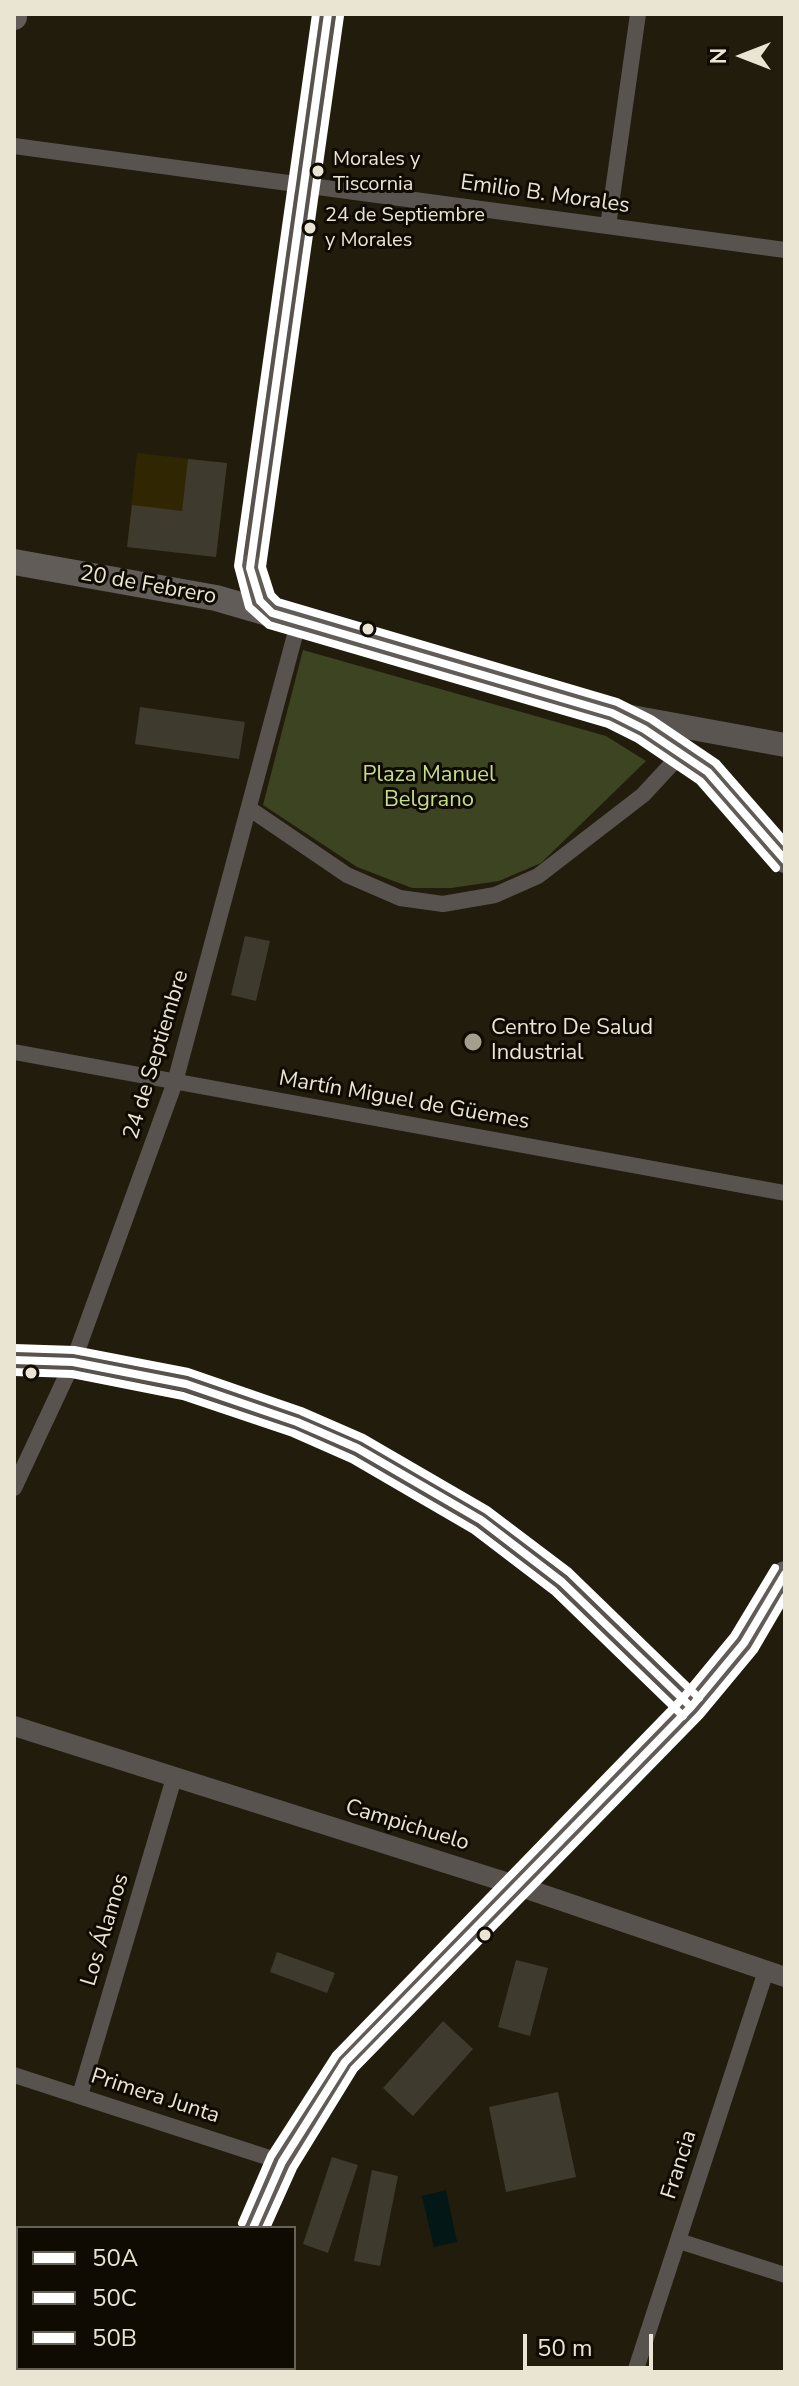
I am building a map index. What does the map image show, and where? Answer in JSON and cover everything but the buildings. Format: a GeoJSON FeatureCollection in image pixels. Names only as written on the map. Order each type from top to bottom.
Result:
{"type":"FeatureCollection","features":[{"type":"Feature","properties":{"kind":"main road","name":"20 de Febrero"},"geometry":{"type":"LineString","coordinates":[[14,562],[216,598],[612,713],[644,729],[708,772],[785,860]]}},
{"type":"Feature","properties":{"kind":"main road"},"geometry":{"type":"LineString","coordinates":[[216,598],[241,584],[250,568]]}},
{"type":"Feature","properties":{"kind":"main road"},"geometry":{"type":"LineString","coordinates":[[250,568],[254,588],[272,613]]}},
{"type":"Feature","properties":{"kind":"main road"},"geometry":{"type":"LineString","coordinates":[[612,713],[785,745]]}},
{"type":"Feature","properties":{"kind":"main road"},"geometry":{"type":"LineString","coordinates":[[681,754],[707,731]]}},
{"type":"Feature","properties":{"kind":"main road"},"geometry":{"type":"LineString","coordinates":[[254,2226],[282,2162],[345,2062],[691,1707],[744,1643],[785,1574]]}},
{"type":"Feature","properties":{"kind":"street"},"geometry":{"type":"LineString","coordinates":[[250,568],[328,14]]}},
{"type":"Feature","properties":{"kind":"street"},"geometry":{"type":"LineString","coordinates":[[608,226],[638,14]]}},
{"type":"Feature","properties":{"kind":"street","name":"Emilio B. Morales"},"geometry":{"type":"LineString","coordinates":[[14,146],[785,250]]}},
{"type":"Feature","properties":{"kind":"street","name":"24 de Septiembre"},"geometry":{"type":"LineString","coordinates":[[14,1488],[73,1362],[175,1082],[299,620]]}},
{"type":"Feature","properties":{"kind":"street"},"geometry":{"type":"LineString","coordinates":[[250,809],[347,875],[400,898],[443,904],[495,895],[538,876],[643,795],[681,754]]}},
{"type":"Feature","properties":{"kind":"street","name":"Martín Miguel de Güemes"},"geometry":{"type":"LineString","coordinates":[[14,1052],[785,1193]]}},
{"type":"Feature","properties":{"kind":"street"},"geometry":{"type":"LineString","coordinates":[[14,1360],[73,1362],[186,1384],[243,1402],[357,1448],[408,1474],[481,1520],[562,1582],[691,1707]]}},
{"type":"Feature","properties":{"kind":"street","name":"Campichuelo"},"geometry":{"type":"LineString","coordinates":[[14,1726],[518,1886],[776,1974]]}},
{"type":"Feature","properties":{"kind":"street","name":"Los Álamos"},"geometry":{"type":"LineString","coordinates":[[80,2095],[174,1778]]}},
{"type":"Feature","properties":{"kind":"street","name":"Francia"},"geometry":{"type":"LineString","coordinates":[[635,2372],[776,1974]]}},
{"type":"Feature","properties":{"kind":"street","name":"Primera Junta"},"geometry":{"type":"LineString","coordinates":[[14,2075],[282,2162]]}},
{"type":"Feature","properties":{"kind":"street"},"geometry":{"type":"LineString","coordinates":[[679,2241],[785,2275]]}},
{"type":"Feature","properties":{"kind":"shaded area"},"geometry":{"type":"Polygon","coordinates":[[[137,453],[227,463],[216,557],[127,547],[137,453]]]}},
{"type":"Feature","properties":{"kind":"shaded area"},"geometry":{"type":"Polygon","coordinates":[[[446,2190],[457,2242],[434,2247],[422,2196],[446,2190]]]}},
{"type":"Feature","properties":{"kind":"green space","name":"Plaza Manuel Belgrano"},"geometry":{"type":"Polygon","coordinates":[[[303,650],[606,736],[646,761],[541,863],[499,881],[451,888],[412,888],[357,867],[263,805],[303,650]]]}},
{"type":"Feature","properties":{"kind":"transit line","name":"50C"},"geometry":{"type":"LineString","coordinates":[[316,14],[238,566],[249,607],[269,625],[608,724],[638,739],[700,781],[776,868]]}},
{"type":"Feature","properties":{"kind":"transit line","name":"50A"},"geometry":{"type":"LineString","coordinates":[[328,14],[250,568],[260,601],[272,613],[612,713],[644,729],[708,772],[785,860]]}},
{"type":"Feature","properties":{"kind":"transit line","name":"50B"},"geometry":{"type":"LineString","coordinates":[[340,16],[262,567],[271,595],[278,602],[617,702],[651,719],[716,763],[785,842]]}},
{"type":"Feature","properties":{"kind":"transit line","name":"50B"},"geometry":{"type":"LineString","coordinates":[[14,1348],[74,1350],[188,1372],[301,1411],[363,1438],[487,1510],[569,1572],[699,1698]]}},
{"type":"Feature","properties":{"kind":"transit line","name":"50A"},"geometry":{"type":"LineString","coordinates":[[14,1360],[73,1362],[186,1384],[297,1422],[357,1448],[481,1520],[562,1582],[691,1707]]}},
{"type":"Feature","properties":{"kind":"transit line","name":"50C"},"geometry":{"type":"LineString","coordinates":[[14,1372],[72,1374],[183,1396],[293,1433],[352,1459],[474,1530],[554,1591],[683,1716]]}},
{"type":"Feature","properties":{"kind":"transit line","name":"50B"},"geometry":{"type":"LineString","coordinates":[[242,2223],[271,2156],[336,2055],[682,1699],[734,1636],[775,1568]]}},
{"type":"Feature","properties":{"kind":"transit line","name":"50A"},"geometry":{"type":"LineString","coordinates":[[254,2226],[282,2162],[345,2062],[691,1707],[744,1643],[785,1574]]}},
{"type":"Feature","properties":{"kind":"transit line","name":"50C"},"geometry":{"type":"LineString","coordinates":[[267,2226],[293,2168],[354,2069],[700,1715],[754,1650],[785,1597]]}},
{"type":"Feature","properties":{"kind":"place","name":"Morales y Tiscornia"},"geometry":{"type":"Point","coordinates":[318,171]}},
{"type":"Feature","properties":{"kind":"place","name":"24 de Septiembre y Morales"},"geometry":{"type":"Point","coordinates":[310,228]}},
{"type":"Feature","properties":{"kind":"place","name":"Centro De Salud Industrial"},"geometry":{"type":"Point","coordinates":[473,1042]}}]}
